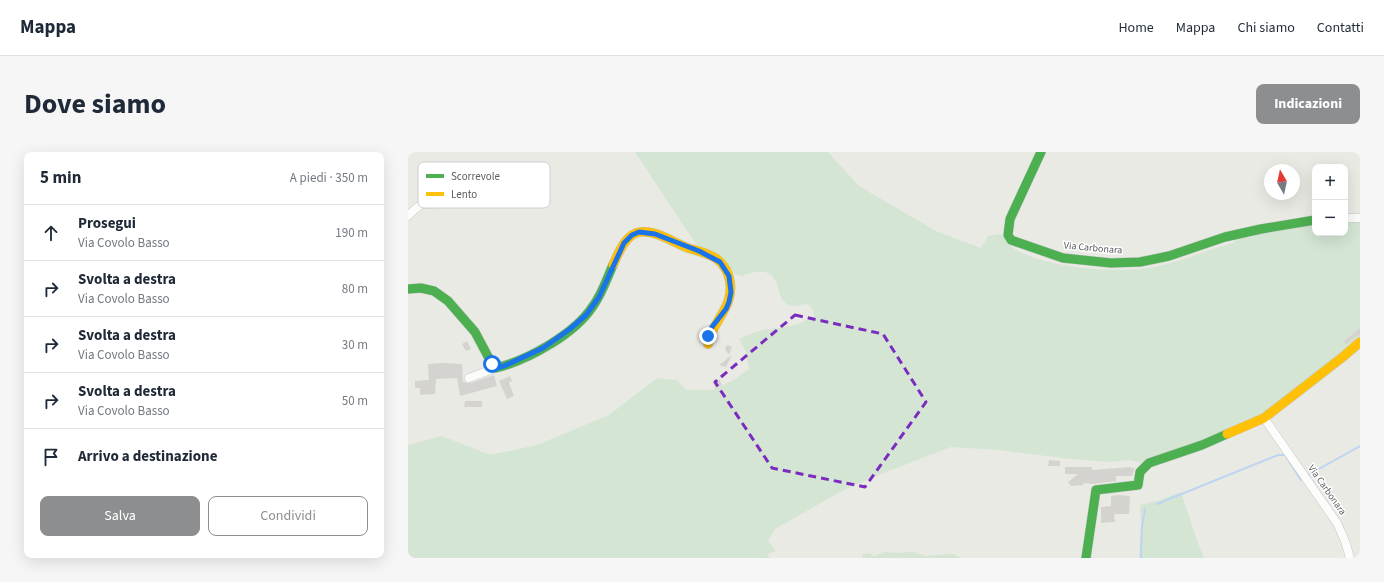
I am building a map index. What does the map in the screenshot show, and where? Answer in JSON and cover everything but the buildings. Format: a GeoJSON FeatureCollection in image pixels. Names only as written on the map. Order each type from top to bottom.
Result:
{"type":"FeatureCollection","features":[{"type":"Feature","properties":{"kind":"street","name":"Via Carbonara"},"geometry":{"type":"LineString","coordinates":[[1042,152],[1010,219],[1008,235],[1011,240],[1063,258],[1111,263],[1140,262],[1169,256],[1226,237],[1261,229],[1312,220]]}},
{"type":"Feature","properties":{"kind":"street"},"geometry":{"type":"LineString","coordinates":[[408,216],[418,207]]}},
{"type":"Feature","properties":{"kind":"street"},"geometry":{"type":"LineString","coordinates":[[1348,218],[1360,218]]}},
{"type":"Feature","properties":{"kind":"street"},"geometry":{"type":"LineString","coordinates":[[469,378],[504,366],[543,348],[570,329],[586,315],[599,297],[624,243],[632,235],[639,232],[655,234],[708,255],[720,262],[729,276],[731,292],[729,302],[719,319],[712,327],[708,344]]}},
{"type":"Feature","properties":{"kind":"street"},"geometry":{"type":"LineString","coordinates":[[408,289],[421,288],[434,291],[448,301],[475,332],[492,364],[496,368]]}},
{"type":"Feature","properties":{"kind":"street"},"geometry":{"type":"LineString","coordinates":[[1086,558],[1096,490],[1127,488],[1138,485],[1139,473],[1142,468],[1149,463],[1202,445],[1264,418],[1360,342]]}},
{"type":"Feature","properties":{"kind":"street","name":"Via Carbonara"},"geometry":{"type":"LineString","coordinates":[[1264,418],[1337,523],[1345,541],[1350,558]]}},
{"type":"Feature","properties":{"kind":"highlighted area"},"geometry":{"type":"Polygon","coordinates":[[[795,315],[883,334],[926,402],[865,487],[772,468],[715,382],[795,315]]]}},
{"type":"Feature","properties":{"kind":"green space"},"geometry":{"type":"Polygon","coordinates":[[[635,152],[828,152],[859,186],[936,231],[981,248],[988,236],[1001,234],[1016,250],[1032,257],[1048,262],[1085,268],[1122,270],[1154,267],[1233,243],[1238,238],[1312,224],[1312,236],[1348,236],[1348,217],[1360,219],[1360,344],[1277,409],[1144,467],[1139,462],[1128,460],[1110,462],[1070,459],[999,450],[951,447],[842,491],[775,529],[768,541],[776,551],[767,554],[770,558],[408,558],[408,445],[442,436],[490,455],[537,445],[609,415],[657,378],[677,380],[686,390],[713,390],[735,379],[749,369],[746,352],[739,339],[761,330],[797,324],[814,316],[813,310],[808,304],[791,306],[784,302],[781,298],[773,276],[768,273],[761,272],[753,272],[742,276],[735,274],[696,244],[635,152]]]}},
{"type":"Feature","properties":{"kind":"green space"},"geometry":{"type":"Polygon","coordinates":[[[1181,492],[1204,558],[1139,558],[1141,526],[1140,505],[1160,500],[1181,492]]]}},
{"type":"Feature","properties":{"kind":"green space"},"geometry":{"type":"Polygon","coordinates":[[[885,552],[914,552],[925,556],[954,554],[961,558],[862,558],[863,554],[869,553],[874,556],[885,552]]]}},
{"type":"Feature","properties":{"kind":"waterway"},"geometry":{"type":"LineString","coordinates":[[1308,475],[1360,446]]}},
{"type":"Feature","properties":{"kind":"waterway"},"geometry":{"type":"LineString","coordinates":[[1157,504],[1278,455],[1285,455],[1301,480],[1304,478]]}},
{"type":"Feature","properties":{"kind":"waterway"},"geometry":{"type":"LineString","coordinates":[[1141,558],[1142,526],[1145,509]]}},
{"type":"Feature","properties":{"kind":"traffic: fast"},"geometry":{"type":"LineString","coordinates":[[1041,152],[1010,219],[1008,235],[1011,240],[1063,258],[1111,263],[1140,262],[1169,256],[1225,237],[1312,220]]}},
{"type":"Feature","properties":{"kind":"traffic: fast"},"geometry":{"type":"LineString","coordinates":[[408,289],[421,288],[434,291],[448,301],[475,332],[492,364],[496,368],[522,359],[536,352],[563,336],[575,326],[585,316],[596,301],[613,265]]}},
{"type":"Feature","properties":{"kind":"traffic: fast"},"geometry":{"type":"LineString","coordinates":[[1086,558],[1096,490],[1138,485],[1140,472],[1149,463],[1202,445],[1227,434]]}},
{"type":"Feature","properties":{"kind":"traffic: slow"},"geometry":{"type":"LineString","coordinates":[[613,265],[628,239],[632,235],[642,232],[649,232],[663,236],[688,248],[717,259],[727,272],[730,282],[730,291],[726,307],[710,336],[708,344]]}},
{"type":"Feature","properties":{"kind":"traffic: slow"},"geometry":{"type":"LineString","coordinates":[[1227,434],[1264,418],[1360,342]]}},
{"type":"Feature","properties":{"kind":"route"},"geometry":{"type":"LineString","coordinates":[[492,364],[496,368],[504,366],[543,348],[570,329],[586,315],[599,297],[624,243],[632,235],[639,232],[655,234],[680,245],[699,251],[720,262],[729,276],[731,292],[726,309],[712,327],[708,336]]}}]}
